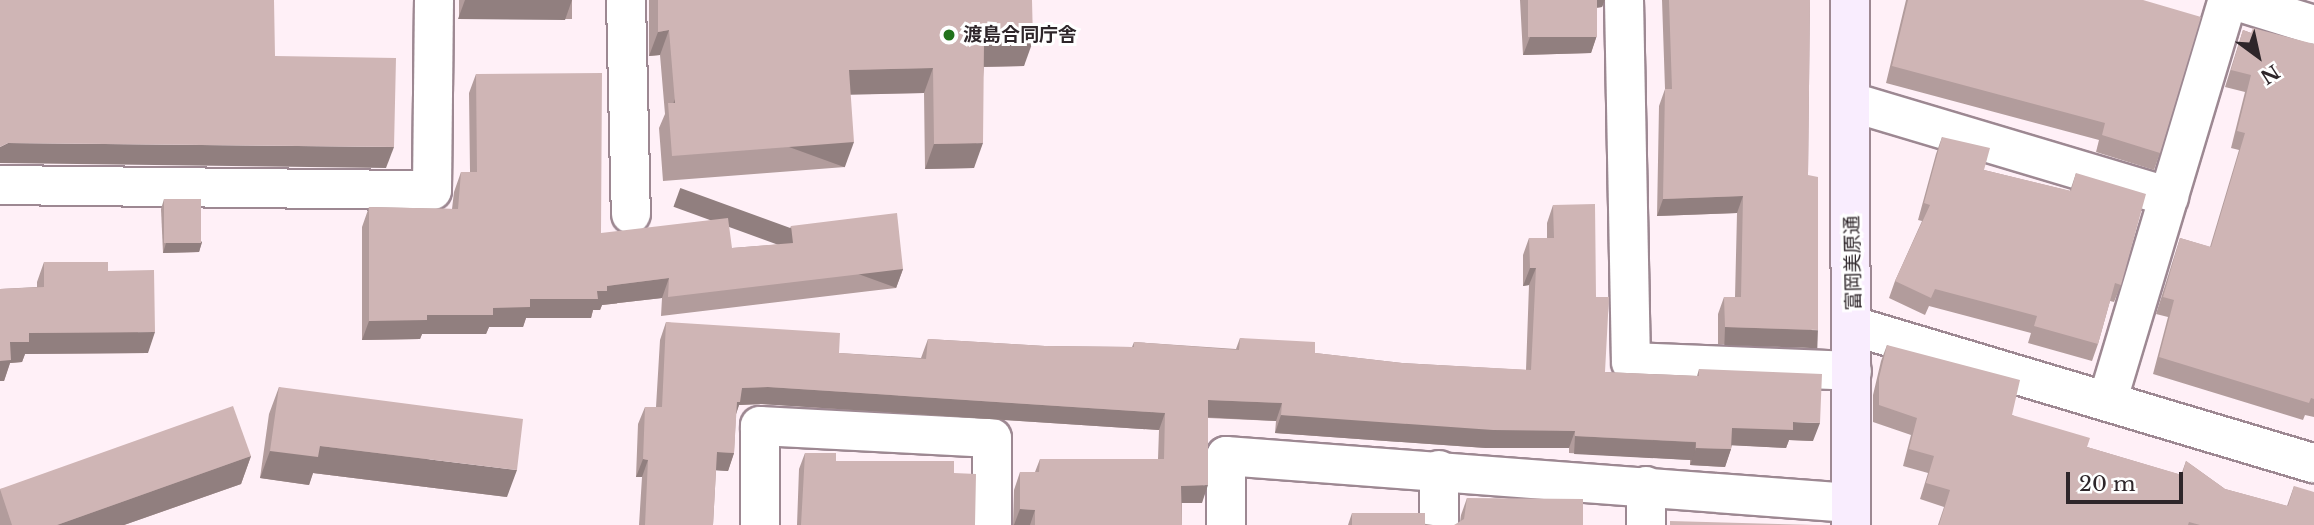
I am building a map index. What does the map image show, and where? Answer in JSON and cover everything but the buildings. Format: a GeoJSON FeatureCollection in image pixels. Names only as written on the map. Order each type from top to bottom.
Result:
{"type":"FeatureCollection","features":[{"type":"Feature","properties":{"kind":"street"},"geometry":{"type":"LineString","coordinates":[[0,185],[432,190],[434,0]]}},
{"type":"Feature","properties":{"kind":"street"},"geometry":{"type":"LineString","coordinates":[[626,0],[631,214]]}},
{"type":"Feature","properties":{"kind":"street"},"geometry":{"type":"LineString","coordinates":[[1624,0],[1631,362],[1852,371]]}},
{"type":"Feature","properties":{"kind":"street","name":"富岡美原通"},"geometry":{"type":"LineString","coordinates":[[1850,0],[1853,326],[1850,514]]}},
{"type":"Feature","properties":{"kind":"street"},"geometry":{"type":"LineString","coordinates":[[2108,399],[2230,0],[2314,25]]}},
{"type":"Feature","properties":{"kind":"street"},"geometry":{"type":"LineString","coordinates":[[1851,103],[2169,197]]}},
{"type":"Feature","properties":{"kind":"street"},"geometry":{"type":"LineString","coordinates":[[1853,326],[2108,399],[2314,463]]}},
{"type":"Feature","properties":{"kind":"street"},"geometry":{"type":"LineString","coordinates":[[760,525],[760,426],[992,438],[992,525]]}},
{"type":"Feature","properties":{"kind":"street"},"geometry":{"type":"LineString","coordinates":[[1226,525],[1226,456],[1646,486],[1850,514]]}},
{"type":"Feature","properties":{"kind":"street"},"geometry":{"type":"LineString","coordinates":[[1439,470],[1439,525]]}},
{"type":"Feature","properties":{"kind":"street"},"geometry":{"type":"LineString","coordinates":[[1646,486],[1646,525]]}},
{"type":"Feature","properties":{"kind":"place","name":"渡島合同庁舎"},"geometry":{"type":"Point","coordinates":[949,35]}}]}
